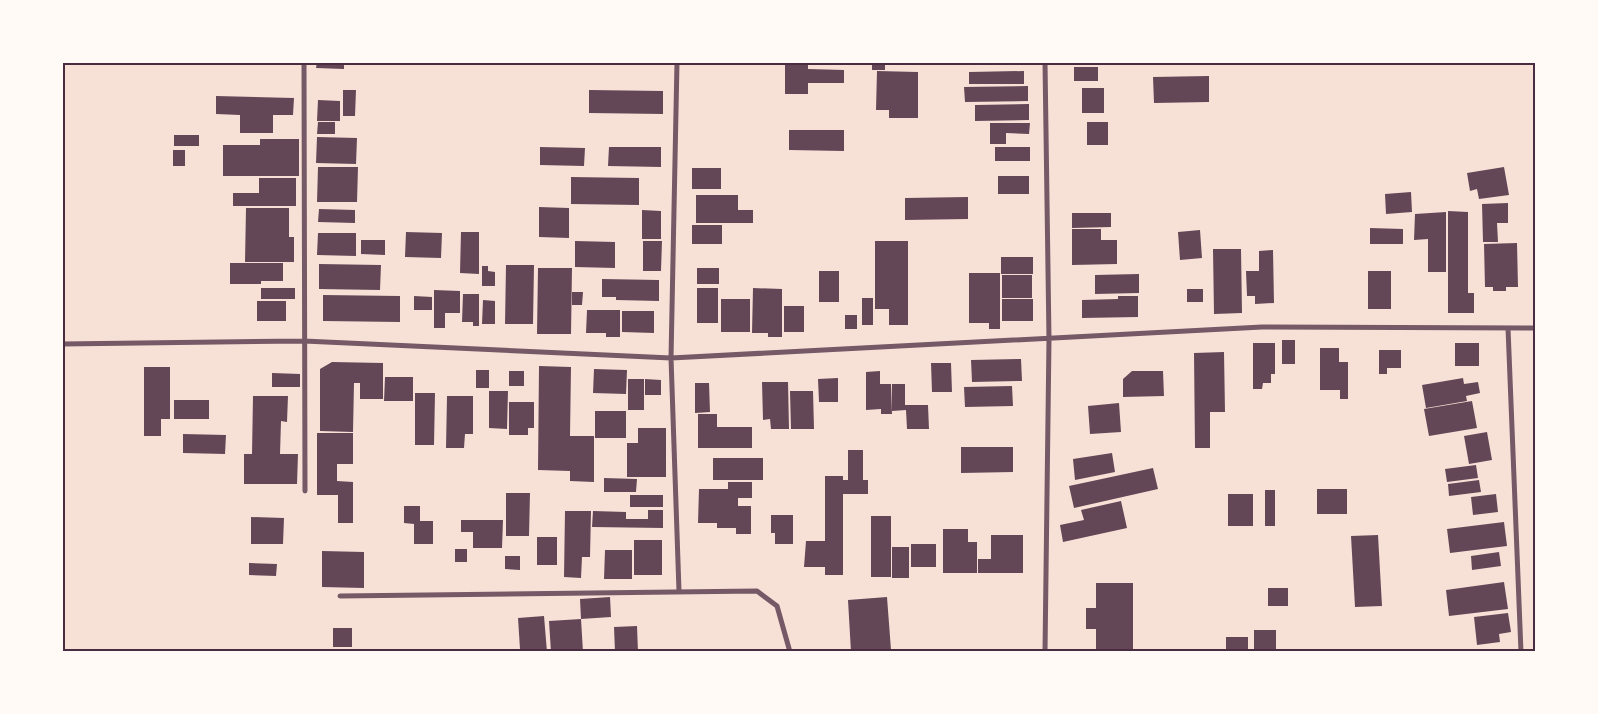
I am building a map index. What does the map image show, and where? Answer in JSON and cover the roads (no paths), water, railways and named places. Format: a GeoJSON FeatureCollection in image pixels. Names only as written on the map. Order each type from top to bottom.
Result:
{"type":"FeatureCollection","features":[{"type":"Feature","properties":{"kind":"street"},"geometry":{"type":"LineString","coordinates":[[304,62],[305,491]]}},
{"type":"Feature","properties":{"kind":"street"},"geometry":{"type":"LineString","coordinates":[[677,62],[671,358],[679,591]]}},
{"type":"Feature","properties":{"kind":"street"},"geometry":{"type":"LineString","coordinates":[[1045,62],[1049,339],[1045,652]]}},
{"type":"Feature","properties":{"kind":"street"},"geometry":{"type":"LineString","coordinates":[[62,344],[304,341],[671,358],[1262,327],[1536,328]]}},
{"type":"Feature","properties":{"kind":"street"},"geometry":{"type":"LineString","coordinates":[[1508,328],[1521,652]]}},
{"type":"Feature","properties":{"kind":"street"},"geometry":{"type":"LineString","coordinates":[[340,596],[757,591],[776,606],[790,652]]}}]}
